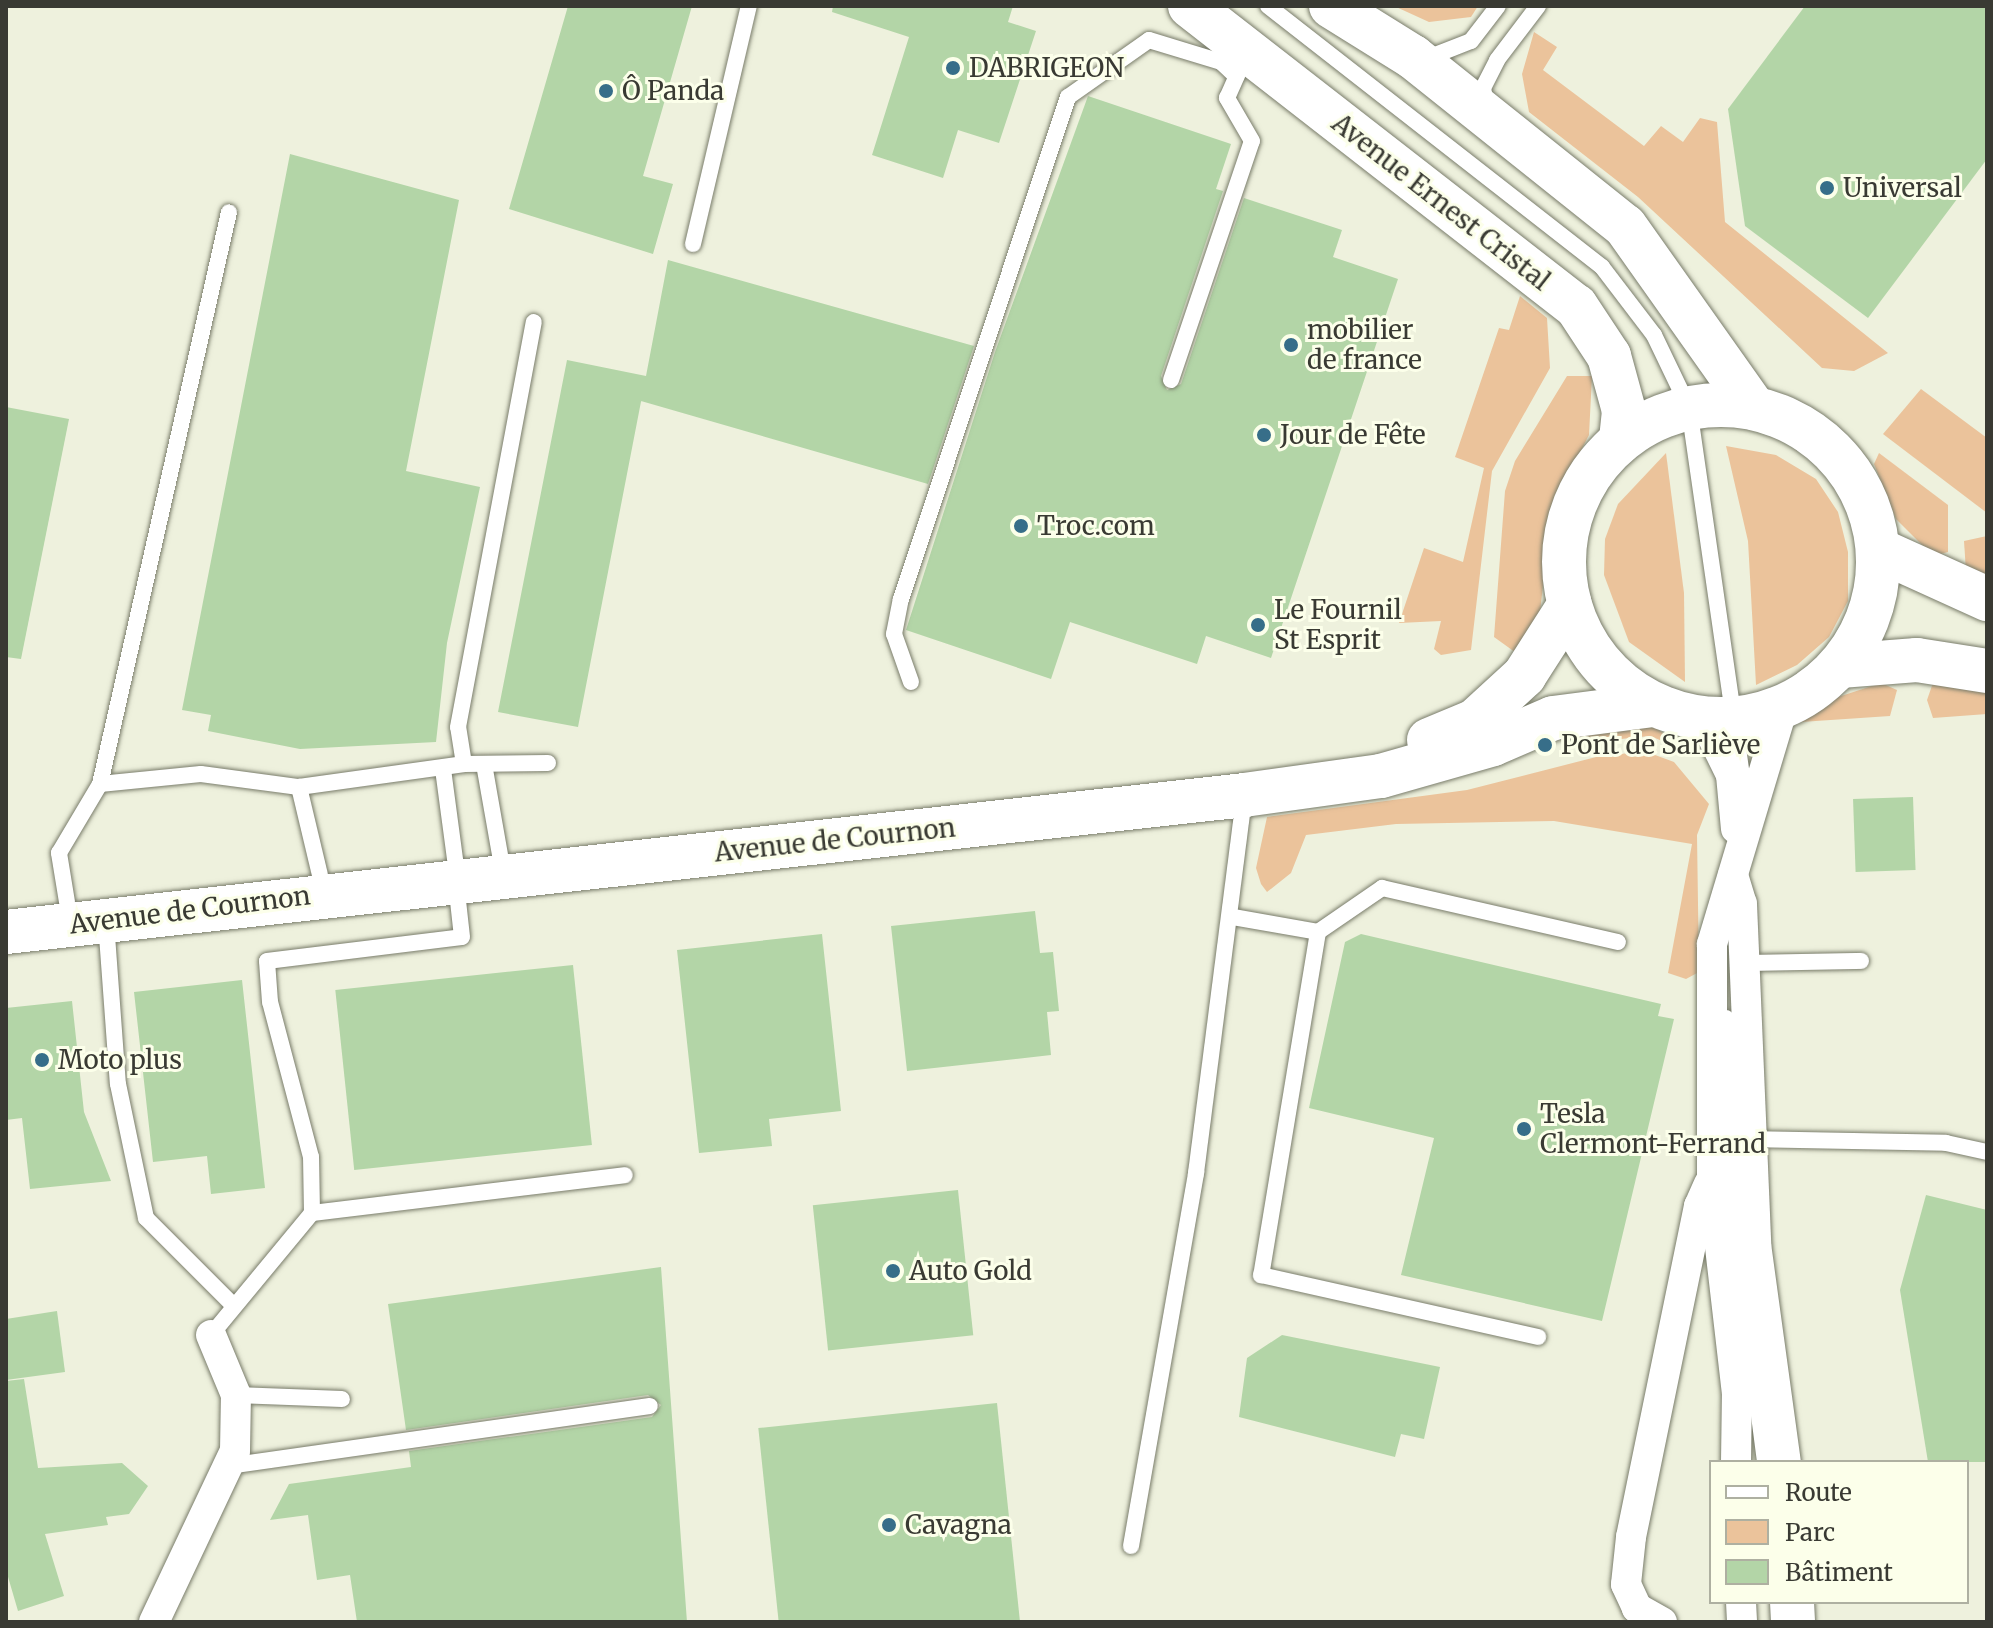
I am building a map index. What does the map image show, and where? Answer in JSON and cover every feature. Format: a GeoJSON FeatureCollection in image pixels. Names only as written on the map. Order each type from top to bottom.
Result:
{"type":"FeatureCollection","features":[{"type":"Feature","properties":{"kind":"main road","name":"Avenue Ernest Cristal"},"geometry":{"type":"LineString","coordinates":[[1190,6],[1243,64],[1576,306],[1609,356],[1624,411],[1621,441]]}},
{"type":"Feature","properties":{"kind":"main road"},"geometry":{"type":"LineString","coordinates":[[1331,6],[1413,57],[1625,226],[1659,263],[1754,408]]}},
{"type":"Feature","properties":{"kind":"main road"},"geometry":{"type":"LineString","coordinates":[[1689,408],[1754,408],[1791,420],[1835,453],[1866,497],[1879,550],[1873,605],[1840,666],[1783,707],[1720,718],[1653,705],[1593,655],[1570,604],[1565,548],[1571,515],[1584,484],[1621,441],[1689,408]]}},
{"type":"Feature","properties":{"kind":"main road"},"geometry":{"type":"LineString","coordinates":[[1879,550],[1987,599]]}},
{"type":"Feature","properties":{"kind":"main road","name":"Avenue de Cournon"},"geometry":{"type":"LineString","coordinates":[[6,932],[455,870],[1245,785],[1376,761],[1475,721],[1524,676],[1570,604]]}},
{"type":"Feature","properties":{"kind":"main road"},"geometry":{"type":"LineString","coordinates":[[1840,666],[1917,660],[1987,671]]}},
{"type":"Feature","properties":{"kind":"main road","name":"Avenue de Cournon"},"geometry":{"type":"LineString","coordinates":[[6,908],[320,875],[455,870],[500,855],[1245,785],[1381,776],[1493,744],[1553,718],[1653,705]]}},
{"type":"Feature","properties":{"kind":"street"},"geometry":{"type":"LineString","coordinates":[[1783,707],[1712,944],[1729,1139],[1786,1460]]}},
{"type":"Feature","properties":{"kind":"street"},"geometry":{"type":"LineString","coordinates":[[1662,1622],[1637,1608],[1626,1584],[1631,1537],[1699,1206],[1729,1139],[1742,963],[1742,904],[1735,862],[1731,775],[1720,718]]}},
{"type":"Feature","properties":{"kind":"street"},"geometry":{"type":"LineString","coordinates":[[1712,1179],[1737,1394],[1736,1460]]}},
{"type":"Feature","properties":{"kind":"street"},"geometry":{"type":"LineString","coordinates":[[154,1622],[228,1466],[236,1395],[211,1335]]}},
{"type":"Feature","properties":{"kind":"lane"},"geometry":{"type":"LineString","coordinates":[[693,244],[749,6]]}},
{"type":"Feature","properties":{"kind":"lane"},"geometry":{"type":"LineString","coordinates":[[1268,6],[1602,267],[1654,335],[1689,408],[1720,718]]}},
{"type":"Feature","properties":{"kind":"lane"},"geometry":{"type":"LineString","coordinates":[[1413,57],[1432,60],[1471,41],[1498,6]]}},
{"type":"Feature","properties":{"kind":"lane"},"geometry":{"type":"LineString","coordinates":[[1492,123],[1483,88],[1538,6]]}},
{"type":"Feature","properties":{"kind":"lane"},"geometry":{"type":"LineString","coordinates":[[911,682],[894,634],[901,599],[1068,97],[1149,40],[1221,62],[1243,64],[1227,98],[1252,141],[1171,380]]}},
{"type":"Feature","properties":{"kind":"lane"},"geometry":{"type":"LineString","coordinates":[[67,902],[59,853],[100,784],[229,212]]}},
{"type":"Feature","properties":{"kind":"lane"},"geometry":{"type":"LineString","coordinates":[[464,764],[458,727],[534,322]]}},
{"type":"Feature","properties":{"kind":"lane"},"geometry":{"type":"LineString","coordinates":[[100,784],[201,774],[299,787],[464,764],[548,763]]}},
{"type":"Feature","properties":{"kind":"lane"},"geometry":{"type":"LineString","coordinates":[[484,764],[500,855]]}},
{"type":"Feature","properties":{"kind":"lane"},"geometry":{"type":"LineString","coordinates":[[211,1335],[312,1213],[311,1157],[270,1002],[267,961],[462,937],[443,769]]}},
{"type":"Feature","properties":{"kind":"lane"},"geometry":{"type":"LineString","coordinates":[[1131,1546],[1233,917],[1245,785]]}},
{"type":"Feature","properties":{"kind":"lane"},"geometry":{"type":"LineString","coordinates":[[299,787],[320,875]]}},
{"type":"Feature","properties":{"kind":"lane"},"geometry":{"type":"LineString","coordinates":[[1233,917],[1318,932],[1382,888],[1618,942]]}},
{"type":"Feature","properties":{"kind":"lane"},"geometry":{"type":"LineString","coordinates":[[106,920],[118,1084],[146,1218],[234,1306]]}},
{"type":"Feature","properties":{"kind":"lane"},"geometry":{"type":"LineString","coordinates":[[1318,932],[1261,1275],[1538,1337]]}},
{"type":"Feature","properties":{"kind":"lane"},"geometry":{"type":"LineString","coordinates":[[1742,963],[1861,961]]}},
{"type":"Feature","properties":{"kind":"lane"},"geometry":{"type":"LineString","coordinates":[[1765,1460],[1729,1139],[1946,1143],[1987,1152]]}},
{"type":"Feature","properties":{"kind":"lane"},"geometry":{"type":"LineString","coordinates":[[312,1213],[625,1175]]}},
{"type":"Feature","properties":{"kind":"lane"},"geometry":{"type":"LineString","coordinates":[[236,1395],[342,1399]]}},
{"type":"Feature","properties":{"kind":"lane"},"geometry":{"type":"LineString","coordinates":[[228,1466],[650,1406]]}},
{"type":"Feature","properties":{"kind":"green space"},"geometry":{"type":"Polygon","coordinates":[[[1394,6],[1478,6],[1471,17],[1429,22],[1394,6]]]}},
{"type":"Feature","properties":{"kind":"green space"},"geometry":{"type":"Polygon","coordinates":[[[1534,32],[1557,47],[1543,70],[1644,146],[1661,126],[1683,142],[1700,118],[1717,122],[1725,222],[1888,353],[1854,371],[1822,368],[1638,197],[1529,112],[1522,74],[1534,32]]]}},
{"type":"Feature","properties":{"kind":"green space"},"geometry":{"type":"Polygon","coordinates":[[[1520,296],[1547,318],[1550,368],[1492,471],[1471,650],[1441,655],[1434,649],[1441,621],[1399,623],[1424,548],[1463,562],[1484,468],[1455,457],[1499,328],[1509,330],[1520,296]]]}},
{"type":"Feature","properties":{"kind":"green space"},"geometry":{"type":"Polygon","coordinates":[[[1567,376],[1592,376],[1589,435],[1552,506],[1540,612],[1519,655],[1494,637],[1505,491],[1515,461],[1567,376]]]}},
{"type":"Feature","properties":{"kind":"green space"},"geometry":{"type":"Polygon","coordinates":[[[1921,389],[1987,438],[1987,513],[1883,434],[1921,389]]]}},
{"type":"Feature","properties":{"kind":"green space"},"geometry":{"type":"Polygon","coordinates":[[[1726,446],[1776,455],[1816,479],[1838,512],[1848,552],[1848,601],[1829,637],[1797,665],[1756,685],[1748,541],[1726,446]]]}},
{"type":"Feature","properties":{"kind":"green space"},"geometry":{"type":"Polygon","coordinates":[[[1666,453],[1684,593],[1685,682],[1629,642],[1604,575],[1605,539],[1618,504],[1666,453]]]}},
{"type":"Feature","properties":{"kind":"green space"},"geometry":{"type":"Polygon","coordinates":[[[1879,453],[1948,505],[1948,552],[1933,556],[1896,519],[1874,464],[1879,453]]]}},
{"type":"Feature","properties":{"kind":"green space"},"geometry":{"type":"Polygon","coordinates":[[[1987,536],[1987,575],[1966,571],[1964,541],[1987,536]]]}},
{"type":"Feature","properties":{"kind":"green space"},"geometry":{"type":"Polygon","coordinates":[[[1934,680],[1987,691],[1987,714],[1933,718],[1927,700],[1934,680]]]}},
{"type":"Feature","properties":{"kind":"green space"},"geometry":{"type":"Polygon","coordinates":[[[1881,683],[1897,690],[1890,716],[1801,722],[1832,699],[1881,683]]]}},
{"type":"Feature","properties":{"kind":"green space"},"geometry":{"type":"Polygon","coordinates":[[[1651,724],[1687,751],[1650,736],[1582,743],[1575,728],[1651,724]]]}},
{"type":"Feature","properties":{"kind":"green space"},"geometry":{"type":"Polygon","coordinates":[[[1647,752],[1674,762],[1709,804],[1697,835],[1699,972],[1686,979],[1668,973],[1692,844],[1554,821],[1396,824],[1306,835],[1291,873],[1267,892],[1261,884],[1256,868],[1267,817],[1467,790],[1604,755],[1647,752]]]}},
{"type":"Feature","properties":{"kind":"building","name":"Ô Panda"},"geometry":{"type":"Polygon","coordinates":[[[568,6],[692,6],[643,176],[673,184],[653,254],[509,209],[568,6]]]}},
{"type":"Feature","properties":{"kind":"building"},"geometry":{"type":"Polygon","coordinates":[[[833,6],[1013,6],[1008,22],[1036,31],[999,143],[958,130],[943,178],[872,155],[909,37],[832,12],[833,6]]]}},
{"type":"Feature","properties":{"kind":"building"},"geometry":{"type":"Polygon","coordinates":[[[1805,6],[1987,6],[1987,159],[1868,318],[1745,226],[1728,109],[1805,6]]]}},
{"type":"Feature","properties":{"kind":"building"},"geometry":{"type":"Polygon","coordinates":[[[1088,96],[1231,144],[1216,189],[1223,191],[1161,376],[1167,390],[1181,384],[1244,198],[1342,230],[1333,257],[1398,279],[1271,658],[1206,636],[1197,664],[1070,622],[1051,679],[906,630],[995,352],[1088,96]]]}},
{"type":"Feature","properties":{"kind":"building"},"geometry":{"type":"Polygon","coordinates":[[[290,154],[459,200],[406,471],[480,487],[447,643],[436,742],[300,749],[208,731],[211,715],[182,710],[290,154]]]}},
{"type":"Feature","properties":{"kind":"building"},"geometry":{"type":"Polygon","coordinates":[[[668,260],[974,346],[928,484],[641,401],[578,727],[498,712],[567,360],[646,376],[668,260]]]}},
{"type":"Feature","properties":{"kind":"building"},"geometry":{"type":"Polygon","coordinates":[[[6,407],[69,419],[21,659],[6,657],[6,407]]]}},
{"type":"Feature","properties":{"kind":"building"},"geometry":{"type":"Polygon","coordinates":[[[1913,797],[1916,870],[1856,872],[1853,799],[1913,797]]]}},
{"type":"Feature","properties":{"kind":"building"},"geometry":{"type":"Polygon","coordinates":[[[1035,911],[1040,953],[1053,952],[1059,1011],[1047,1012],[1051,1055],[907,1071],[891,926],[1035,911]]]}},
{"type":"Feature","properties":{"kind":"building"},"geometry":{"type":"Polygon","coordinates":[[[822,934],[841,1111],[769,1119],[772,1146],[699,1153],[677,950],[822,934]]]}},
{"type":"Feature","properties":{"kind":"building","name":"Tesla Clermont-Ferrand"},"geometry":{"type":"Polygon","coordinates":[[[1361,934],[1661,1004],[1658,1016],[1674,1019],[1602,1321],[1401,1275],[1434,1138],[1309,1108],[1345,942],[1361,934]]]}},
{"type":"Feature","properties":{"kind":"building"},"geometry":{"type":"Polygon","coordinates":[[[573,965],[592,1145],[354,1170],[335,990],[573,965]]]}},
{"type":"Feature","properties":{"kind":"building"},"geometry":{"type":"Polygon","coordinates":[[[242,980],[265,1188],[211,1194],[207,1156],[153,1162],[134,992],[242,980]]]}},
{"type":"Feature","properties":{"kind":"building","name":"Moto plus"},"geometry":{"type":"Polygon","coordinates":[[[72,1001],[84,1112],[111,1181],[30,1189],[22,1118],[6,1120],[6,1008],[72,1001]]]}},
{"type":"Feature","properties":{"kind":"building","name":"Auto Gold"},"geometry":{"type":"Polygon","coordinates":[[[958,1190],[973,1335],[828,1350],[813,1205],[958,1190]]]}},
{"type":"Feature","properties":{"kind":"building"},"geometry":{"type":"Polygon","coordinates":[[[1926,1195],[1987,1210],[1987,1462],[1928,1460],[1900,1290],[1926,1195]]]}},
{"type":"Feature","properties":{"kind":"building"},"geometry":{"type":"Polygon","coordinates":[[[661,1267],[687,1622],[357,1622],[350,1575],[317,1580],[308,1515],[270,1520],[289,1484],[411,1467],[409,1451],[652,1417],[661,1405],[648,1395],[406,1430],[388,1304],[661,1267]]]}},
{"type":"Feature","properties":{"kind":"building"},"geometry":{"type":"Polygon","coordinates":[[[57,1311],[65,1372],[6,1380],[6,1319],[57,1311]]]}},
{"type":"Feature","properties":{"kind":"building"},"geometry":{"type":"Polygon","coordinates":[[[1282,1335],[1440,1367],[1424,1439],[1401,1434],[1395,1457],[1239,1417],[1247,1358],[1282,1335]]]}},
{"type":"Feature","properties":{"kind":"building"},"geometry":{"type":"Polygon","coordinates":[[[24,1379],[38,1468],[122,1463],[148,1486],[129,1514],[106,1517],[108,1525],[45,1534],[64,1596],[18,1611],[6,1570],[6,1381],[24,1379]]]}},
{"type":"Feature","properties":{"kind":"building","name":"Cavagna"},"geometry":{"type":"Polygon","coordinates":[[[997,1403],[1020,1622],[779,1622],[758,1428],[997,1403]]]}},
{"type":"Feature","properties":{"kind":"place","name":"DABRIGEON"},"geometry":{"type":"Point","coordinates":[953,68]}},
{"type":"Feature","properties":{"kind":"place","name":"Ô Panda"},"geometry":{"type":"Point","coordinates":[606,91]}},
{"type":"Feature","properties":{"kind":"place","name":"Universal"},"geometry":{"type":"Point","coordinates":[1827,188]}},
{"type":"Feature","properties":{"kind":"place","name":"mobilier de france"},"geometry":{"type":"Point","coordinates":[1291,345]}},
{"type":"Feature","properties":{"kind":"place","name":"Jour de Fête"},"geometry":{"type":"Point","coordinates":[1264,435]}},
{"type":"Feature","properties":{"kind":"place","name":"Troc.com"},"geometry":{"type":"Point","coordinates":[1021,526]}},
{"type":"Feature","properties":{"kind":"place","name":"Le Fournil St Esprit"},"geometry":{"type":"Point","coordinates":[1258,625]}},
{"type":"Feature","properties":{"kind":"place","name":"Pont de Sarliève"},"geometry":{"type":"Point","coordinates":[1545,745]}},
{"type":"Feature","properties":{"kind":"place","name":"Moto plus"},"geometry":{"type":"Point","coordinates":[42,1060]}},
{"type":"Feature","properties":{"kind":"place","name":"Tesla Clermont-Ferrand"},"geometry":{"type":"Point","coordinates":[1524,1129]}},
{"type":"Feature","properties":{"kind":"place","name":"Auto Gold"},"geometry":{"type":"Point","coordinates":[893,1271]}},
{"type":"Feature","properties":{"kind":"place","name":"Cavagna"},"geometry":{"type":"Point","coordinates":[889,1525]}}]}
